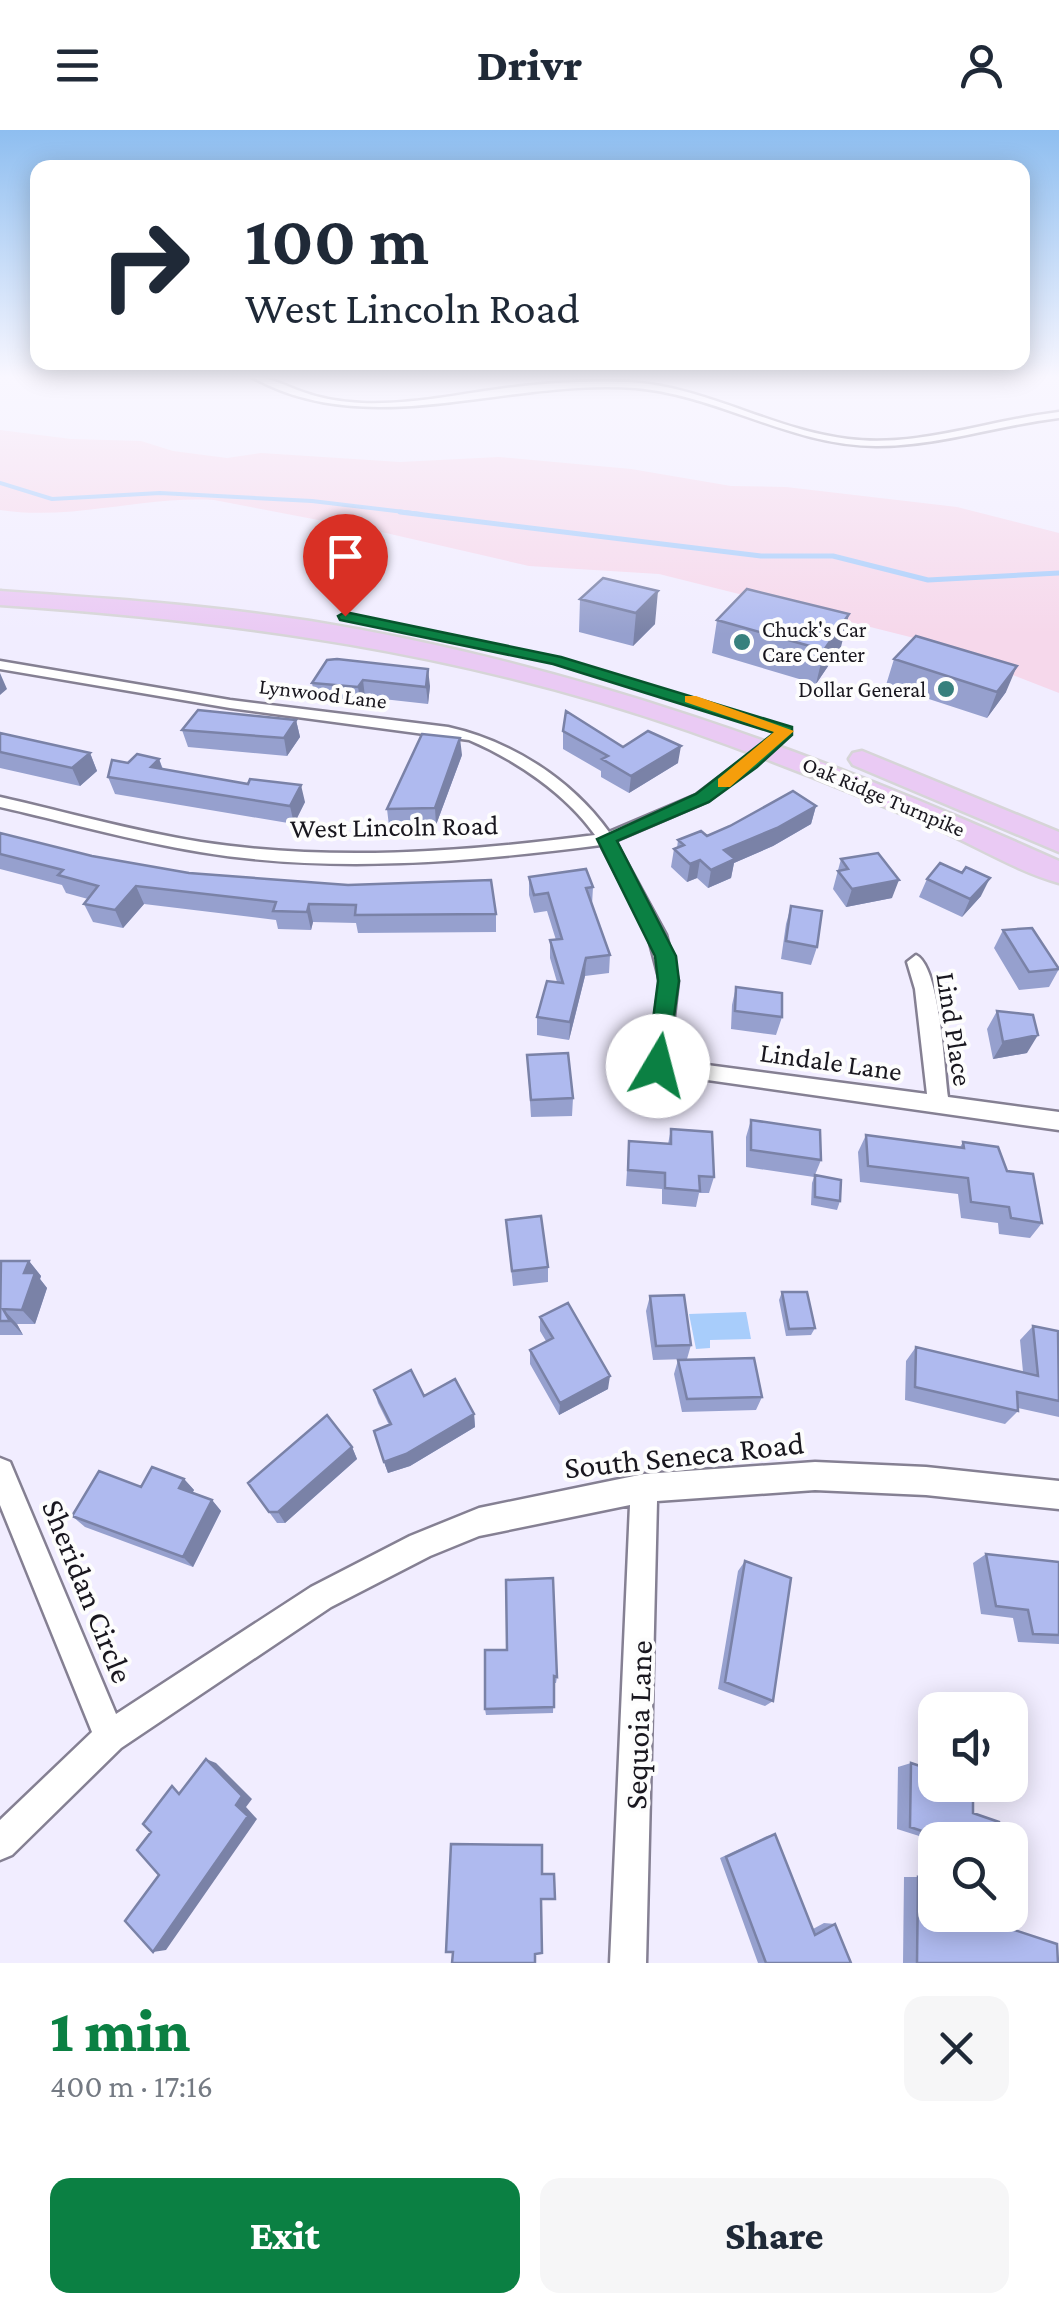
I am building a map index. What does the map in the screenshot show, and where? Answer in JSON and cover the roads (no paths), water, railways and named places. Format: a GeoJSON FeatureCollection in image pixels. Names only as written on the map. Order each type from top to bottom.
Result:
{"type":"FeatureCollection","features":[{"type":"Feature","properties":{"kind":"highway","name":"Oak Ridge Turnpike"},"geometry":{"type":"LineString","coordinates":[[0,582],[265,604],[397,625],[573,665],[786,739],[929,813],[1059,873]]}},
{"type":"Feature","properties":{"kind":"highway","name":"Oak Ridge Turnpike"},"geometry":{"type":"LineString","coordinates":[[0,598],[205,614],[426,650],[786,739]]}},
{"type":"Feature","properties":{"kind":"highway","name":"Oak Ridge Turnpike"},"geometry":{"type":"LineString","coordinates":[[838,750],[1059,843]]}},
{"type":"Feature","properties":{"kind":"street","name":"Lynwood Lane"},"geometry":{"type":"LineString","coordinates":[[0,665],[230,704],[474,737],[508,752],[586,811],[606,839]]}},
{"type":"Feature","properties":{"kind":"street","name":"West Lincoln Road"},"geometry":{"type":"LineString","coordinates":[[0,802],[200,847],[366,859],[481,855],[606,839],[702,798],[786,739]]}},
{"type":"Feature","properties":{"kind":"street","name":"Lindale Lane"},"geometry":{"type":"LineString","coordinates":[[606,839],[665,956],[669,981],[658,1066],[1059,1121]]}},
{"type":"Feature","properties":{"kind":"street","name":"Lind Place"},"geometry":{"type":"LineString","coordinates":[[916,962],[925,989],[938,1104]]}},
{"type":"Feature","properties":{"kind":"street","name":"Sheridan Circle"},"geometry":{"type":"LineString","coordinates":[[0,1472],[110,1737]]}},
{"type":"Feature","properties":{"kind":"street","name":"South Seneca Road"},"geometry":{"type":"LineString","coordinates":[[0,1843],[110,1737],[321,1597],[420,1546],[478,1522],[644,1488],[815,1476],[926,1481],[1059,1495]]}},
{"type":"Feature","properties":{"kind":"street","name":"Sequoia Lane"},"geometry":{"type":"LineString","coordinates":[[628,1963],[644,1488]]}},
{"type":"Feature","properties":{"kind":"water"},"geometry":{"type":"Polygon","coordinates":[[[746,1312],[751,1339],[710,1340],[710,1348],[696,1349],[689,1314],[746,1312]]]}},
{"type":"Feature","properties":{"kind":"waterway"},"geometry":{"type":"LineString","coordinates":[[0,483],[52,499],[160,493],[312,501],[421,514]]}},
{"type":"Feature","properties":{"kind":"waterway"},"geometry":{"type":"LineString","coordinates":[[400,512],[761,556],[833,556],[928,580],[1059,573]]}},
{"type":"Feature","properties":{"kind":"place","name":"Chuck's Car Care Center"},"geometry":{"type":"Point","coordinates":[742,642]}},
{"type":"Feature","properties":{"kind":"place","name":"Dollar General"},"geometry":{"type":"Point","coordinates":[946,689]}}]}
